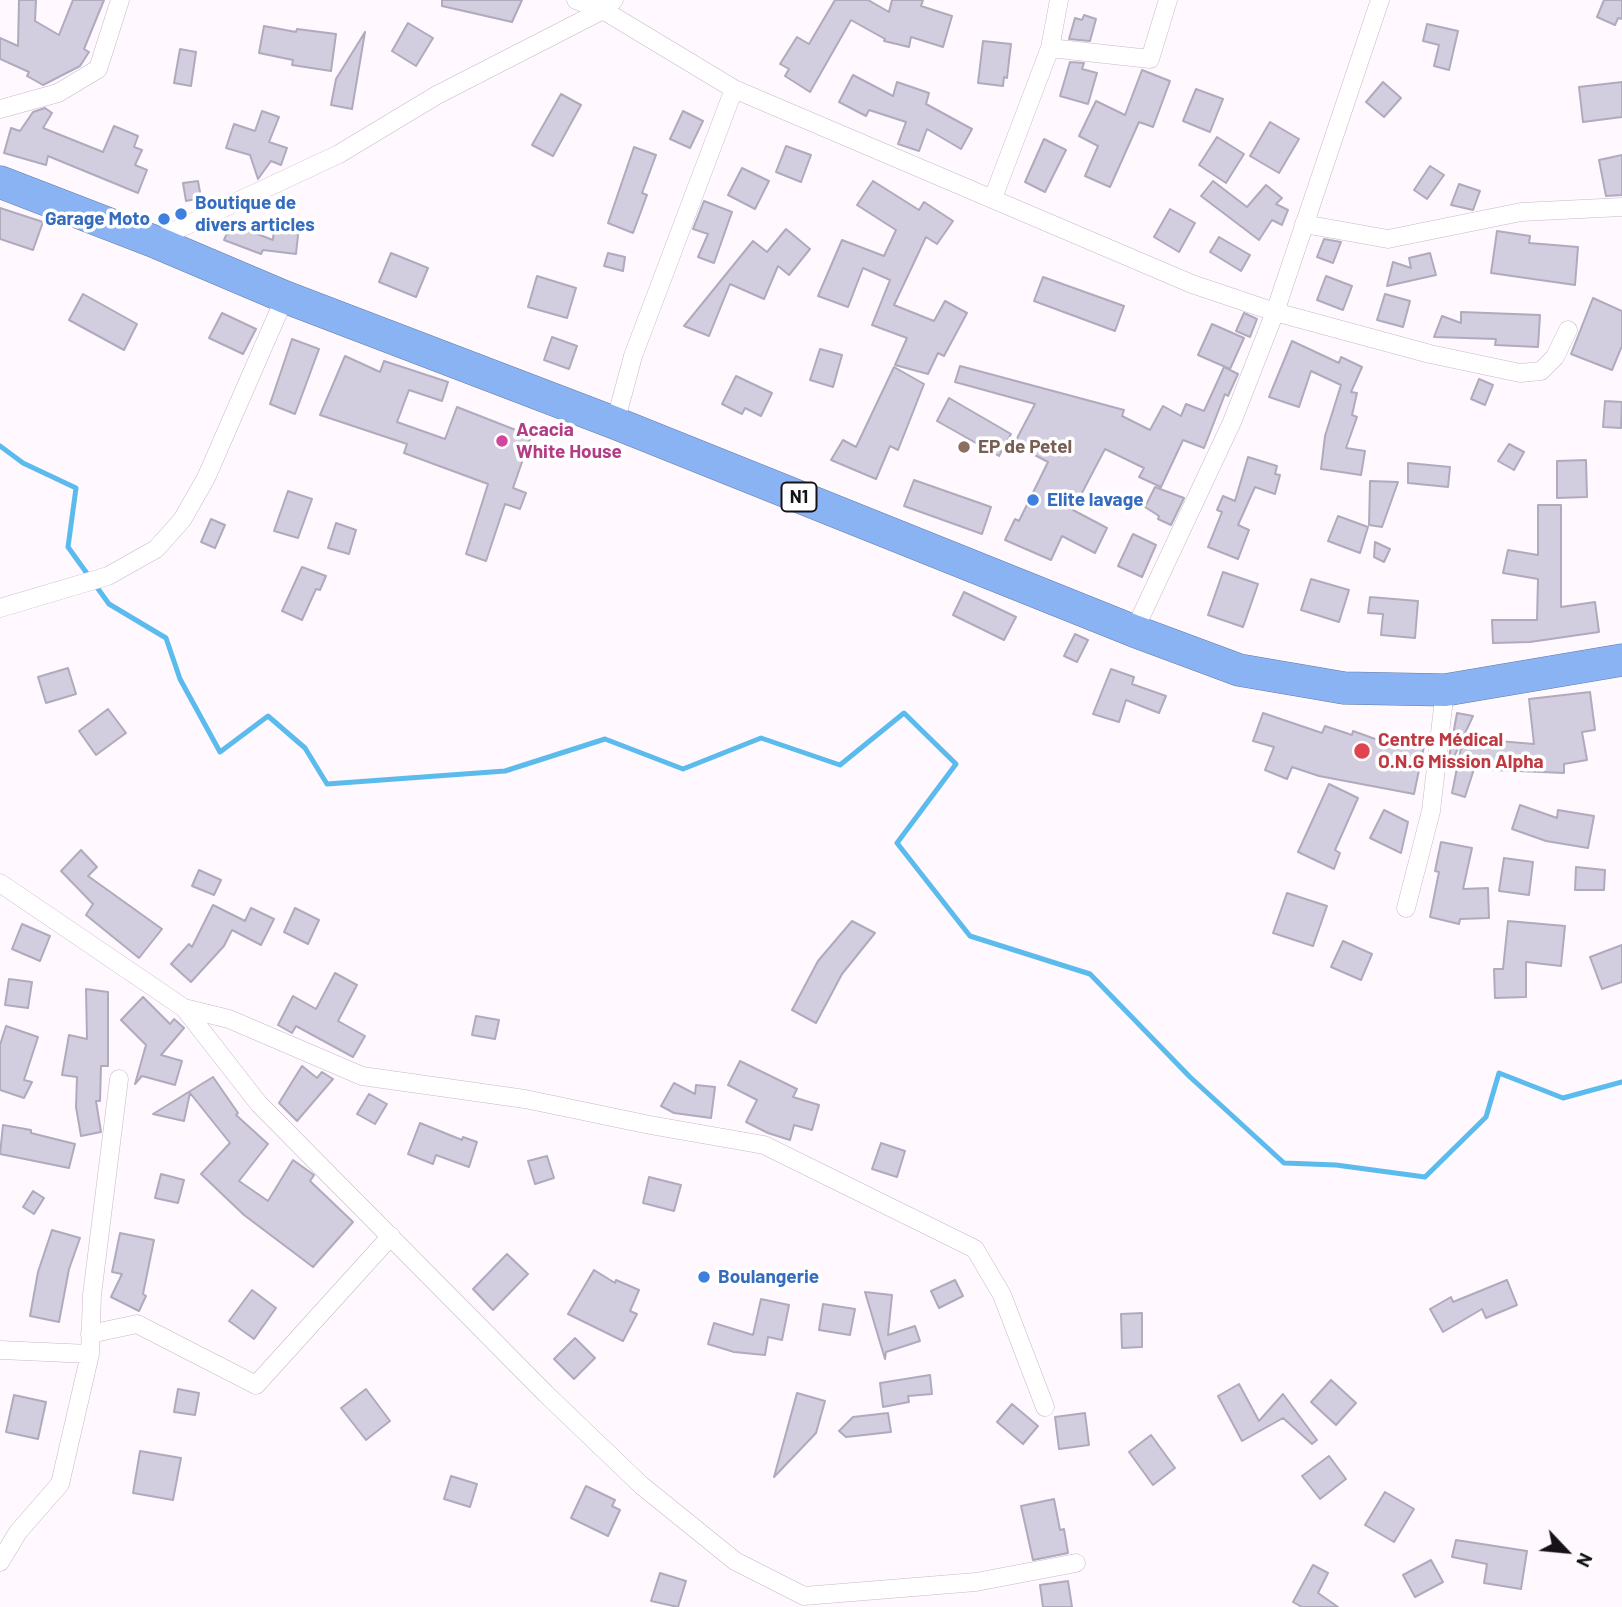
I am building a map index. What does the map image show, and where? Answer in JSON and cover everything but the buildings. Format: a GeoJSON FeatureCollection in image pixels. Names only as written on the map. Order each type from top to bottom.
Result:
{"type":"FeatureCollection","features":[{"type":"Feature","properties":{"kind":"highway","name":"N1"},"geometry":{"type":"LineString","coordinates":[[0,182],[153,241],[285,298],[615,423],[1134,631],[1239,670],[1344,688],[1445,690],[1622,660]]}},
{"type":"Feature","properties":{"kind":"street"},"geometry":{"type":"LineString","coordinates":[[0,109],[58,93],[98,69],[120,0]]}},
{"type":"Feature","properties":{"kind":"street"},"geometry":{"type":"LineString","coordinates":[[576,0],[606,3],[734,89],[1192,284],[1275,313],[1430,354],[1520,373],[1541,371],[1555,358],[1568,330]]}},
{"type":"Feature","properties":{"kind":"street"},"geometry":{"type":"LineString","coordinates":[[993,198],[1050,48],[1059,0]]}},
{"type":"Feature","properties":{"kind":"street"},"geometry":{"type":"LineString","coordinates":[[1050,48],[1150,59],[1168,0]]}},
{"type":"Feature","properties":{"kind":"street"},"geometry":{"type":"LineString","coordinates":[[1134,631],[1232,422],[1275,313],[1380,0]]}},
{"type":"Feature","properties":{"kind":"street"},"geometry":{"type":"LineString","coordinates":[[153,241],[339,154],[437,95],[606,3]]}},
{"type":"Feature","properties":{"kind":"street"},"geometry":{"type":"LineString","coordinates":[[615,423],[633,356],[734,89]]}},
{"type":"Feature","properties":{"kind":"street"},"geometry":{"type":"LineString","coordinates":[[1304,225],[1388,239],[1521,212],[1622,206]]}},
{"type":"Feature","properties":{"kind":"street"},"geometry":{"type":"LineString","coordinates":[[0,608],[108,576],[156,549],[182,520],[206,478],[285,298]]}},
{"type":"Feature","properties":{"kind":"street"},"geometry":{"type":"LineString","coordinates":[[1406,908],[1431,811],[1445,690]]}},
{"type":"Feature","properties":{"kind":"street"},"geometry":{"type":"LineString","coordinates":[[0,883],[184,1008],[259,1104],[546,1394],[641,1485],[734,1561],[805,1602],[976,1582],[1076,1563]]}},
{"type":"Feature","properties":{"kind":"street"},"geometry":{"type":"LineString","coordinates":[[184,1008],[229,1019],[362,1076],[525,1099],[764,1145],[975,1249],[1002,1295],[1045,1407]]}},
{"type":"Feature","properties":{"kind":"street"},"geometry":{"type":"LineString","coordinates":[[0,1562],[18,1532],[60,1484],[90,1354],[92,1295],[119,1079]]}},
{"type":"Feature","properties":{"kind":"street"},"geometry":{"type":"LineString","coordinates":[[90,1334],[137,1324],[256,1385],[391,1236]]}},
{"type":"Feature","properties":{"kind":"street"},"geometry":{"type":"LineString","coordinates":[[0,1350],[90,1354]]}},
{"type":"Feature","properties":{"kind":"waterway"},"geometry":{"type":"LineString","coordinates":[[0,446],[23,463],[76,488],[68,547],[109,604],[166,638],[180,679],[220,752],[268,716],[305,748],[327,784],[505,771],[605,739],[683,769],[761,738],[840,765],[904,713],[956,764],[897,843],[970,936],[1090,974],[1190,1077],[1284,1163],[1336,1165],[1425,1177],[1486,1117],[1499,1073],[1563,1098],[1622,1082]]}},
{"type":"Feature","properties":{"kind":"place","name":"Boutique de divers articles"},"geometry":{"type":"Point","coordinates":[181,214]}},
{"type":"Feature","properties":{"kind":"place","name":"Garage Moto"},"geometry":{"type":"Point","coordinates":[164,219]}},
{"type":"Feature","properties":{"kind":"place","name":"Acacia White House"},"geometry":{"type":"Point","coordinates":[502,441]}},
{"type":"Feature","properties":{"kind":"place","name":"EP de Petel"},"geometry":{"type":"Point","coordinates":[964,447]}},
{"type":"Feature","properties":{"kind":"place","name":"Elite lavage"},"geometry":{"type":"Point","coordinates":[1033,500]}},
{"type":"Feature","properties":{"kind":"place","name":"Centre Médical O.N.G Mission Alpha"},"geometry":{"type":"Point","coordinates":[1362,751]}},
{"type":"Feature","properties":{"kind":"place","name":"Boulangerie"},"geometry":{"type":"Point","coordinates":[704,1277]}}]}
